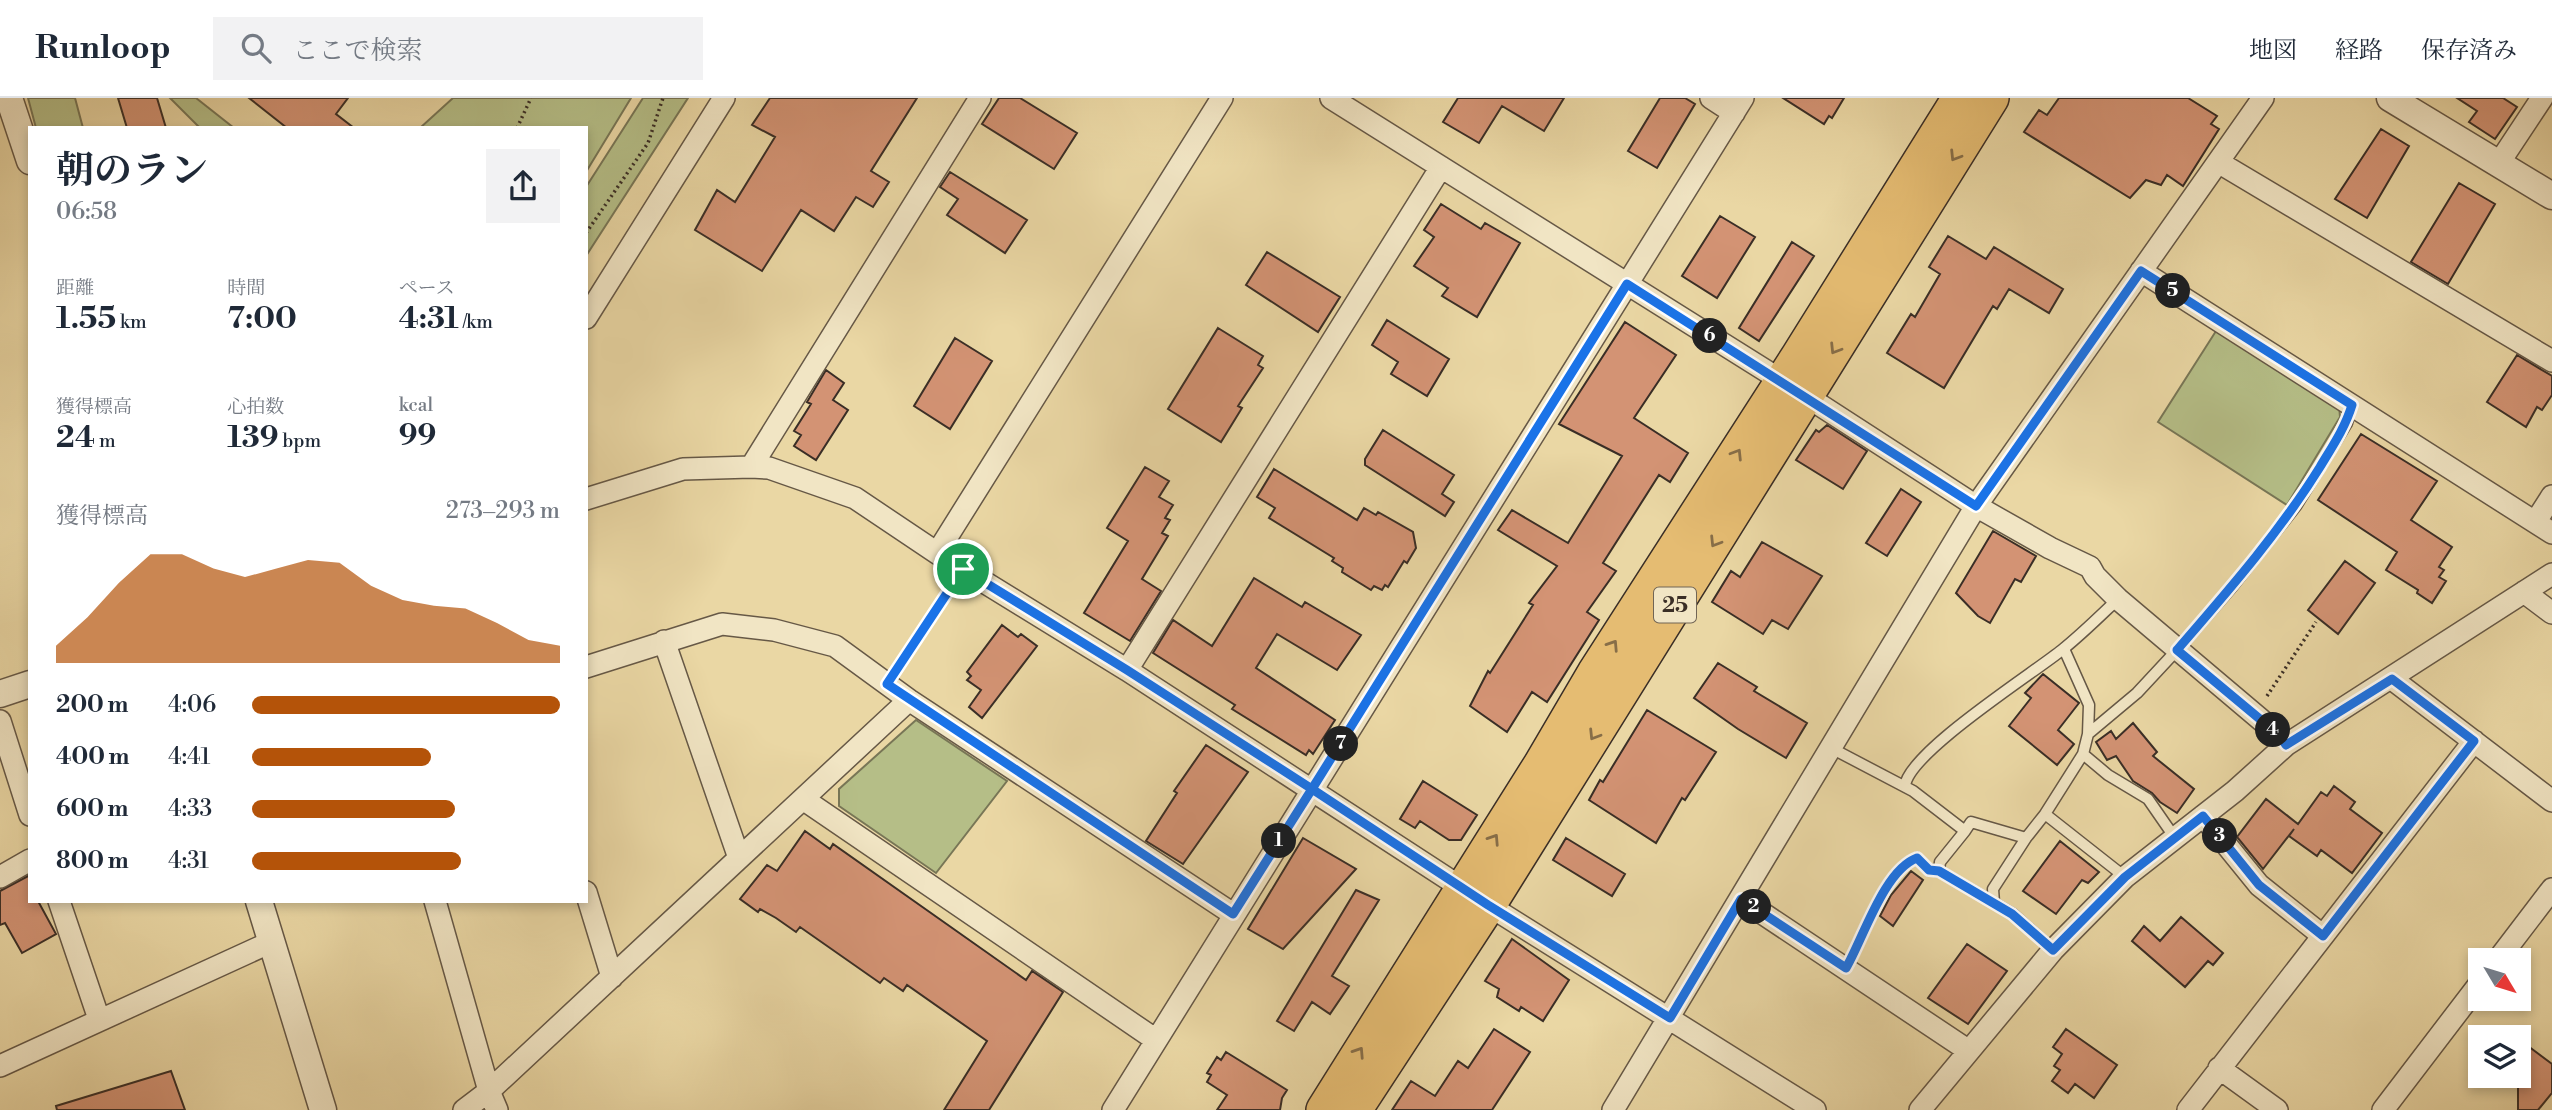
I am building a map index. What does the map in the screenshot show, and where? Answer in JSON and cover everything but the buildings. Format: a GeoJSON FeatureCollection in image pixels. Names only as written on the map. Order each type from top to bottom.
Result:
{"type":"FeatureCollection","features":[{"type":"Feature","properties":{"kind":"main road","name":"25"},"geometry":{"type":"LineString","coordinates":[[1794,389],[1960,98]]}},
{"type":"Feature","properties":{"kind":"main road","name":"25"},"geometry":{"type":"LineString","coordinates":[[1354,1110],[1476,897],[1794,389],[1992,98]]}},
{"type":"Feature","properties":{"kind":"main road","name":"25"},"geometry":{"type":"LineString","coordinates":[[1324,1110],[1476,897]]}},
{"type":"Feature","properties":{"kind":"street"},"geometry":{"type":"LineString","coordinates":[[9,98],[28,155]]}},
{"type":"Feature","properties":{"kind":"street"},"geometry":{"type":"LineString","coordinates":[[588,315],[724,98]]}},
{"type":"Feature","properties":{"kind":"street"},"geometry":{"type":"LineString","coordinates":[[751,467],[980,98]]}},
{"type":"Feature","properties":{"kind":"street"},"geometry":{"type":"LineString","coordinates":[[937,553],[1222,98]]}},
{"type":"Feature","properties":{"kind":"street"},"geometry":{"type":"LineString","coordinates":[[1331,98],[1976,506],[2050,548],[2090,567],[2095,576],[2118,599],[2279,735],[2286,745]]}},
{"type":"Feature","properties":{"kind":"street"},"geometry":{"type":"LineString","coordinates":[[1113,1110],[1739,105],[1711,98]]}},
{"type":"Feature","properties":{"kind":"street"},"geometry":{"type":"LineString","coordinates":[[1613,1110],[1976,506],[2263,98]]}},
{"type":"Feature","properties":{"kind":"street"},"geometry":{"type":"LineString","coordinates":[[2390,98],[2552,196]]}},
{"type":"Feature","properties":{"kind":"street"},"geometry":{"type":"LineString","coordinates":[[2499,163],[2542,98]]}},
{"type":"Feature","properties":{"kind":"street"},"geometry":{"type":"LineString","coordinates":[[2218,162],[2552,361]]}},
{"type":"Feature","properties":{"kind":"street"},"geometry":{"type":"LineString","coordinates":[[1127,670],[1441,167]]}},
{"type":"Feature","properties":{"kind":"street"},"geometry":{"type":"LineString","coordinates":[[2141,271],[2544,527],[2552,496]]}},
{"type":"Feature","properties":{"kind":"street"},"geometry":{"type":"LineString","coordinates":[[588,498],[683,469],[751,467],[769,468],[855,498],[937,553],[1127,670],[1476,897],[1815,1110]]}},
{"type":"Feature","properties":{"kind":"street"},"geometry":{"type":"LineString","coordinates":[[1920,1110],[2053,950],[2125,877],[2203,816],[2286,745],[2552,574]]}},
{"type":"Feature","properties":{"kind":"street"},"geometry":{"type":"LineString","coordinates":[[2524,592],[2552,613]]}},
{"type":"Feature","properties":{"kind":"street"},"geometry":{"type":"LineString","coordinates":[[588,666],[722,624],[774,630],[835,646],[909,700],[1233,914]]}},
{"type":"Feature","properties":{"kind":"street"},"geometry":{"type":"LineString","coordinates":[[664,641],[739,858]]}},
{"type":"Feature","properties":{"kind":"street"},"geometry":{"type":"LineString","coordinates":[[2392,679],[2552,801]]}},
{"type":"Feature","properties":{"kind":"street"},"geometry":{"type":"LineString","coordinates":[[0,694],[28,685]]}},
{"type":"Feature","properties":{"kind":"street"},"geometry":{"type":"LineString","coordinates":[[464,1110],[493,1101],[612,977],[909,700]]}},
{"type":"Feature","properties":{"kind":"street"},"geometry":{"type":"LineString","coordinates":[[0,721],[28,809]]}},
{"type":"Feature","properties":{"kind":"street"},"geometry":{"type":"LineString","coordinates":[[2188,1110],[2474,741]]}},
{"type":"Feature","properties":{"kind":"street"},"geometry":{"type":"LineString","coordinates":[[803,799],[1156,1040]]}},
{"type":"Feature","properties":{"kind":"street"},"geometry":{"type":"LineString","coordinates":[[2203,816],[2259,885],[2323,936]]}},
{"type":"Feature","properties":{"kind":"street"},"geometry":{"type":"LineString","coordinates":[[0,877],[28,861]]}},
{"type":"Feature","properties":{"kind":"street"},"geometry":{"type":"LineString","coordinates":[[2507,948],[2552,889]]}},
{"type":"Feature","properties":{"kind":"street"},"geometry":{"type":"LineString","coordinates":[[588,899],[612,977]]}},
{"type":"Feature","properties":{"kind":"street"},"geometry":{"type":"LineString","coordinates":[[1741,899],[1969,1051]]}},
{"type":"Feature","properties":{"kind":"street"},"geometry":{"type":"LineString","coordinates":[[60,903],[99,1019]]}},
{"type":"Feature","properties":{"kind":"street"},"geometry":{"type":"LineString","coordinates":[[260,903],[323,1110]]}},
{"type":"Feature","properties":{"kind":"street"},"geometry":{"type":"LineString","coordinates":[[436,903],[493,1101]]}},
{"type":"Feature","properties":{"kind":"street"},"geometry":{"type":"LineString","coordinates":[[0,1066],[271,942]]}},
{"type":"Feature","properties":{"kind":"street"},"geometry":{"type":"LineString","coordinates":[[2382,1110],[2468,999]]}},
{"type":"Feature","properties":{"kind":"street"},"geometry":{"type":"LineString","coordinates":[[2220,1068],[2277,1110]]}},
{"type":"Feature","properties":{"kind":"lane"},"geometry":{"type":"LineString","coordinates":[[2088,734],[2137,693],[2232,587],[2296,506],[2347,423],[2352,405]]}},
{"type":"Feature","properties":{"kind":"lane"},"geometry":{"type":"LineString","coordinates":[[1905,786],[1905,778],[1927,752],[2064,649],[2118,599]]}},
{"type":"Feature","properties":{"kind":"lane"},"geometry":{"type":"LineString","coordinates":[[1994,903],[1993,888],[2083,754],[2088,734],[2089,705],[2064,649]]}},
{"type":"Feature","properties":{"kind":"lane"},"geometry":{"type":"LineString","coordinates":[[1831,748],[1905,786],[1965,831]]}},
{"type":"Feature","properties":{"kind":"lane"},"geometry":{"type":"LineString","coordinates":[[2083,754],[2108,775],[2148,799],[2175,838]]}},
{"type":"Feature","properties":{"kind":"lane"},"geometry":{"type":"LineString","coordinates":[[2045,814],[2125,877]]}},
{"type":"Feature","properties":{"kind":"lane"},"geometry":{"type":"LineString","coordinates":[[1939,871],[1940,862],[1971,822],[2026,838]]}},
{"type":"Feature","properties":{"kind":"lane"},"geometry":{"type":"LineString","coordinates":[[1846,968],[1859,947],[1874,907],[1906,862],[1917,858],[1929,870],[1939,871],[2012,914],[2053,950]]}},
{"type":"Feature","properties":{"kind":"path"},"geometry":{"type":"LineString","coordinates":[[518,126],[531,98]]}},
{"type":"Feature","properties":{"kind":"path"},"geometry":{"type":"LineString","coordinates":[[588,230],[648,143],[663,98]]}},
{"type":"Feature","properties":{"kind":"path"},"geometry":{"type":"LineString","coordinates":[[887,684],[963,569]]}},
{"type":"Feature","properties":{"kind":"path"},"geometry":{"type":"LineString","coordinates":[[2254,715],[2316,622]]}},
{"type":"Feature","properties":{"kind":"green space"},"geometry":{"type":"Polygon","coordinates":[[[28,98],[75,98],[82,126],[35,126],[28,98]]]}},
{"type":"Feature","properties":{"kind":"green space"},"geometry":{"type":"Polygon","coordinates":[[[170,98],[196,98],[231,126],[198,126],[170,98]]]}},
{"type":"Feature","properties":{"kind":"green space"},"geometry":{"type":"Polygon","coordinates":[[[453,98],[631,98],[588,169],[588,126],[422,126],[453,98]]]}},
{"type":"Feature","properties":{"kind":"green space"},"geometry":{"type":"Polygon","coordinates":[[[643,98],[688,98],[588,253],[588,184],[643,98]]]}},
{"type":"Feature","properties":{"kind":"green space"},"geometry":{"type":"Polygon","coordinates":[[[2216,331],[2339,405],[2340,417],[2287,505],[2158,422],[2216,331]]]}},
{"type":"Feature","properties":{"kind":"green space"},"geometry":{"type":"Polygon","coordinates":[[[916,720],[1007,781],[936,873],[839,806],[839,789],[916,720]]]}},
{"type":"Feature","properties":{"kind":"route"},"geometry":{"type":"LineString","coordinates":[[963,569],[887,684],[1233,914],[1312,789],[1488,905],[1670,1018],[1741,899],[1846,968],[1859,947],[1874,907],[1906,862],[1917,858],[1929,870],[1939,871],[2012,914],[2053,950],[2125,877],[2203,816],[2259,885],[2323,936],[2474,741],[2392,679],[2286,745],[2279,735],[2177,650],[2232,587],[2296,506],[2347,423],[2352,405],[2141,271],[1976,506],[1627,284],[1312,789],[963,569]]}}]}
